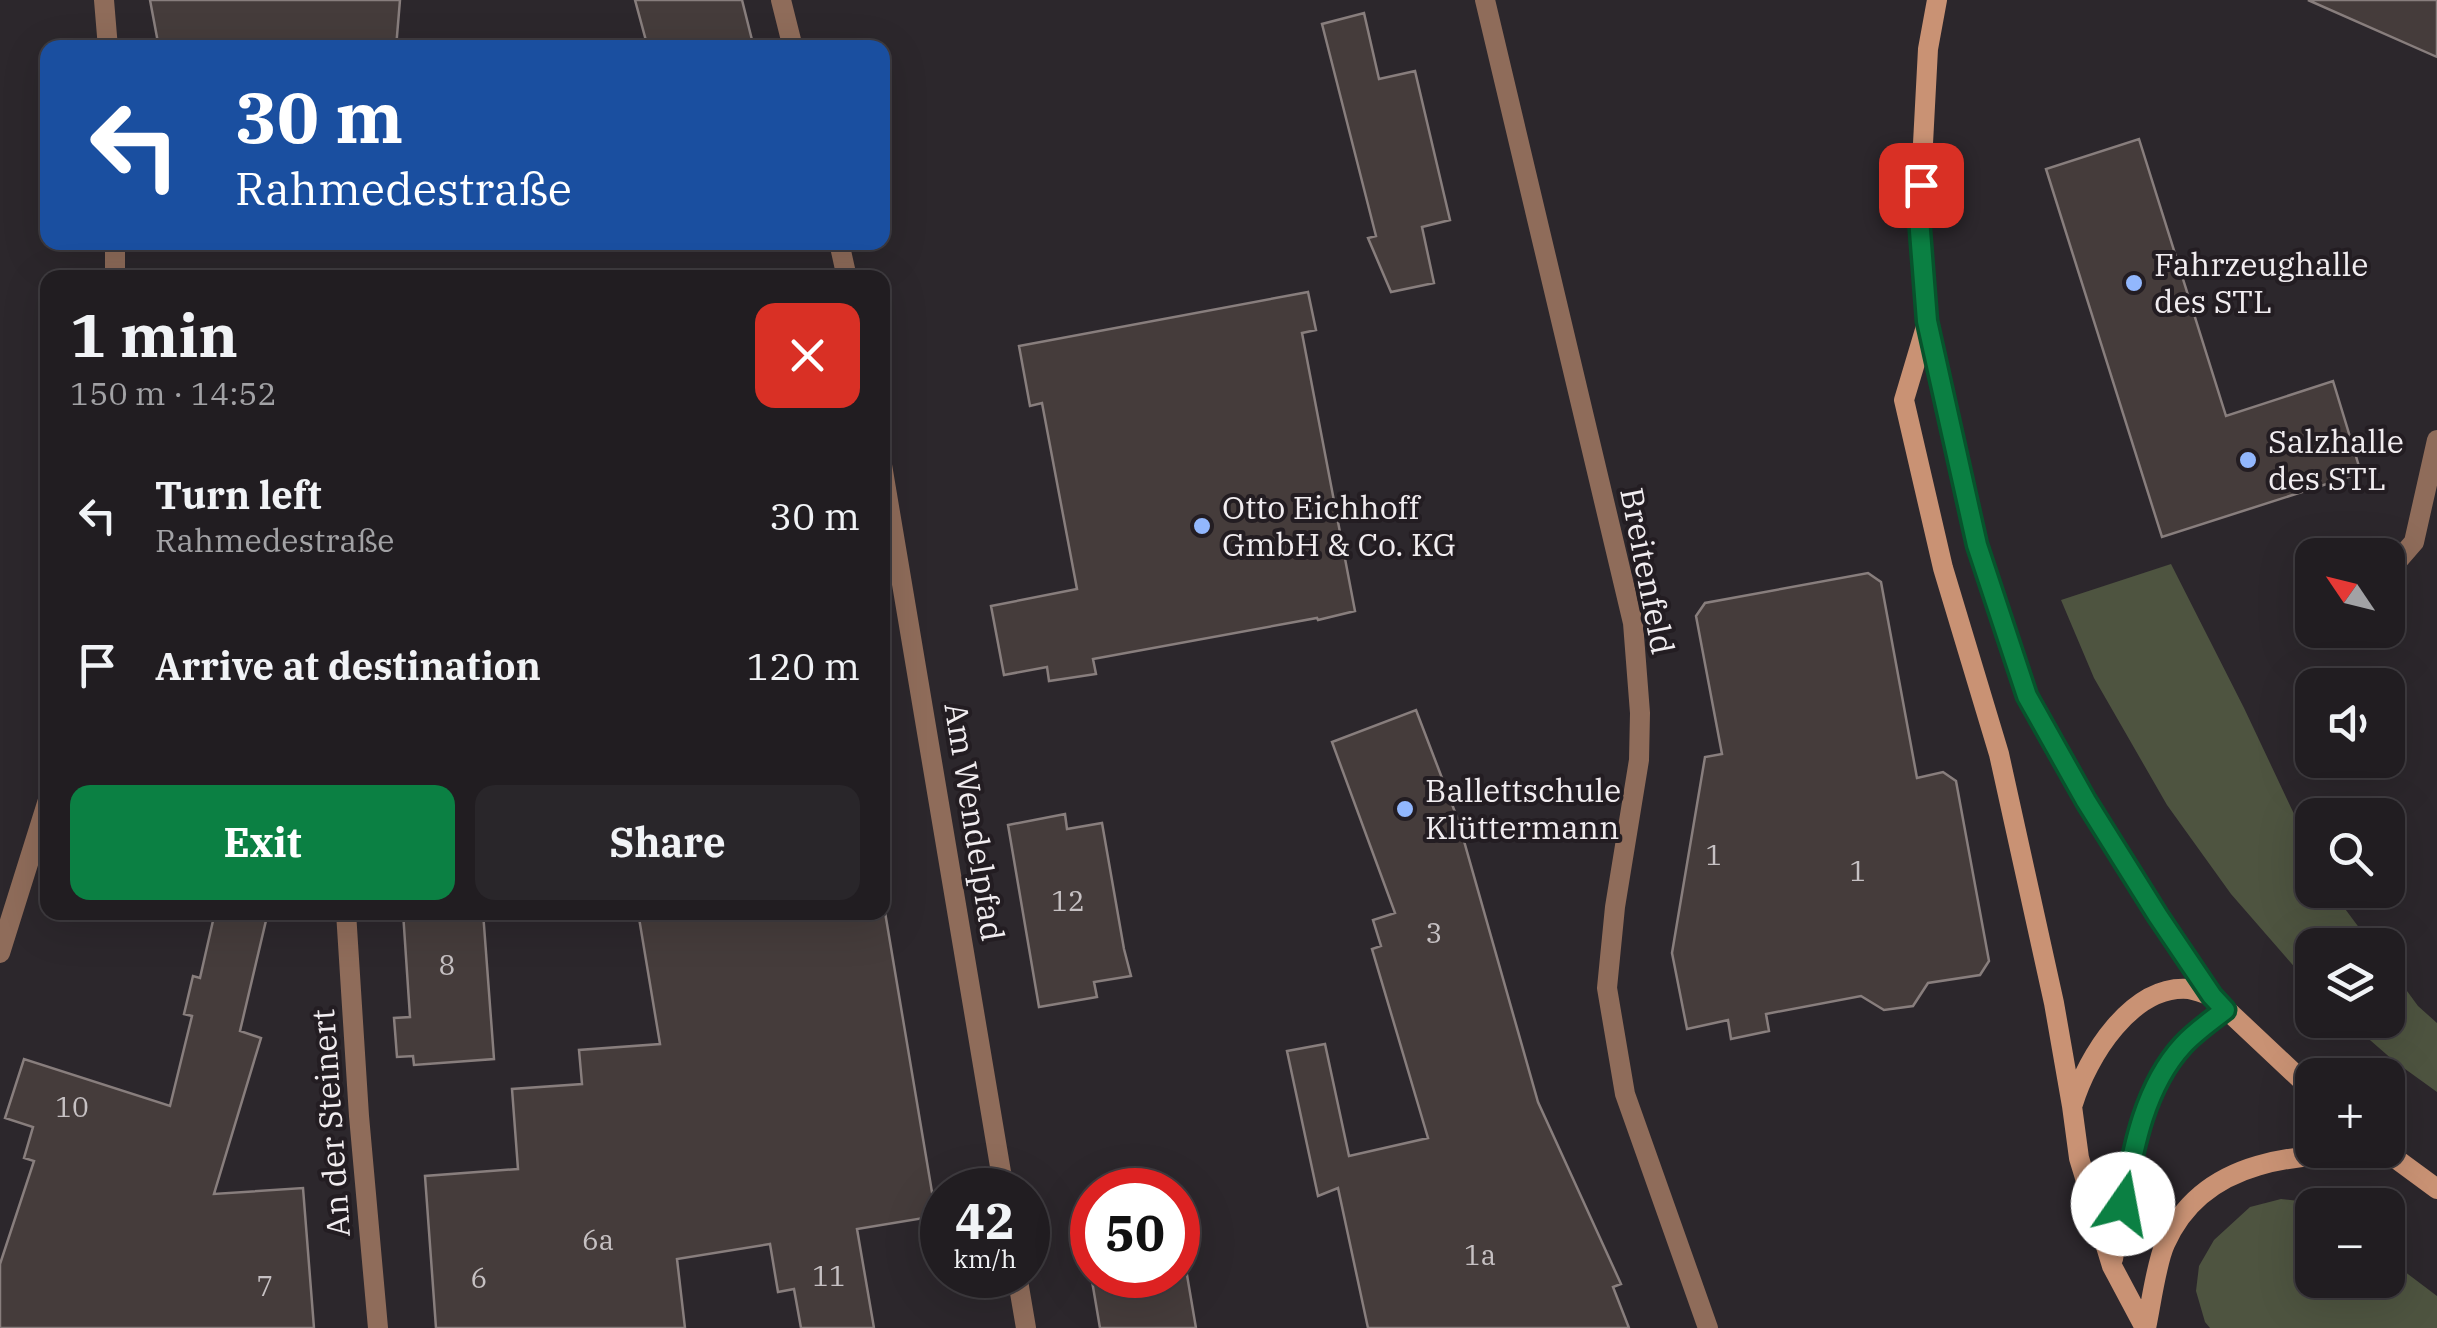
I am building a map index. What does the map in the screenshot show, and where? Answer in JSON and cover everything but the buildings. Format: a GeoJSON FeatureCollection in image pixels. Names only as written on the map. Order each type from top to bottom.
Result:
{"type":"FeatureCollection","features":[{"type":"Feature","properties":{"kind":"main road"},"geometry":{"type":"LineString","coordinates":[[1937,0],[1928,49],[1919,218],[1927,321],[1977,545],[2027,696],[2086,801],[2218,1003],[2295,1074]]}},
{"type":"Feature","properties":{"kind":"main road"},"geometry":{"type":"LineString","coordinates":[[1927,321],[1904,400],[1943,568],[1999,754],[2054,1003],[2079,1158],[2112,1266],[2146,1328]]}},
{"type":"Feature","properties":{"kind":"main road"},"geometry":{"type":"LineString","coordinates":[[2072,1106],[2094,1057],[2136,1006],[2162,993],[2188,989],[2218,1003]]}},
{"type":"Feature","properties":{"kind":"main road"},"geometry":{"type":"LineString","coordinates":[[2112,1266],[2128,1174],[2148,1103],[2170,1060],[2218,1003]]}},
{"type":"Feature","properties":{"kind":"main road"},"geometry":{"type":"LineString","coordinates":[[2146,1328],[2164,1245],[2190,1204],[2219,1180],[2248,1168],[2295,1158]]}},
{"type":"Feature","properties":{"kind":"main road"},"geometry":{"type":"LineString","coordinates":[[2405,1165],[2437,1189]]}},
{"type":"Feature","properties":{"kind":"street"},"geometry":{"type":"LineString","coordinates":[[104,0],[107,40]]}},
{"type":"Feature","properties":{"kind":"street"},"geometry":{"type":"LineString","coordinates":[[781,0],[792,40]]}},
{"type":"Feature","properties":{"kind":"street","name":"Breitenfeld"},"geometry":{"type":"LineString","coordinates":[[1486,0],[1633,623],[1640,713],[1639,760],[1615,907],[1607,988],[1614,1042],[1625,1094],[1708,1328]]}},
{"type":"Feature","properties":{"kind":"street"},"geometry":{"type":"LineString","coordinates":[[2405,552],[2414,542],[2437,440]]}},
{"type":"Feature","properties":{"kind":"street","name":"Am Wendelpfad"},"geometry":{"type":"LineString","coordinates":[[890,512],[1000,1168]]}},
{"type":"Feature","properties":{"kind":"street"},"geometry":{"type":"LineString","coordinates":[[0,953],[40,826]]}},
{"type":"Feature","properties":{"kind":"street","name":"An der Steinert"},"geometry":{"type":"LineString","coordinates":[[347,920],[378,1328]]}},
{"type":"Feature","properties":{"kind":"street"},"geometry":{"type":"LineString","coordinates":[[1021,1298],[1026,1328]]}},
{"type":"Feature","properties":{"kind":"green space"},"geometry":{"type":"Polygon","coordinates":[[[2171,564],[2295,816],[2295,908],[2344,908],[2359,928],[2295,928],[2295,967],[2231,894],[2167,805],[2094,678],[2061,600],[2171,564]]]}},
{"type":"Feature","properties":{"kind":"green space"},"geometry":{"type":"Polygon","coordinates":[[[2405,988],[2437,1023],[2437,1092],[2405,1069],[2405,1058],[2391,1058],[2368,1038],[2405,1038],[2405,988]]]}},
{"type":"Feature","properties":{"kind":"green space"},"geometry":{"type":"Polygon","coordinates":[[[2281,1199],[2295,1201],[2295,1298],[2405,1298],[2405,1272],[2437,1296],[2437,1328],[2210,1328],[2196,1291],[2199,1266],[2214,1240],[2250,1207],[2281,1199]]]}},
{"type":"Feature","properties":{"kind":"place","name":"Fahrzeughalle des STL"},"geometry":{"type":"Point","coordinates":[2134,283]}},
{"type":"Feature","properties":{"kind":"place","name":"Salzhalle des STL"},"geometry":{"type":"Point","coordinates":[2248,460]}},
{"type":"Feature","properties":{"kind":"place","name":"Otto Eichhoff GmbH & Co. KG"},"geometry":{"type":"Point","coordinates":[1202,526]}},
{"type":"Feature","properties":{"kind":"place","name":"Ballettschule Klüttermann"},"geometry":{"type":"Point","coordinates":[1405,809]}},
{"type":"Feature","properties":{"kind":"route"},"geometry":{"type":"LineString","coordinates":[[1921,185],[1919,218],[1927,321],[1977,545],[2027,696],[2122,859],[2225,1010],[2185,1042],[2160,1079],[2148,1103],[2123,1204]]}}]}
